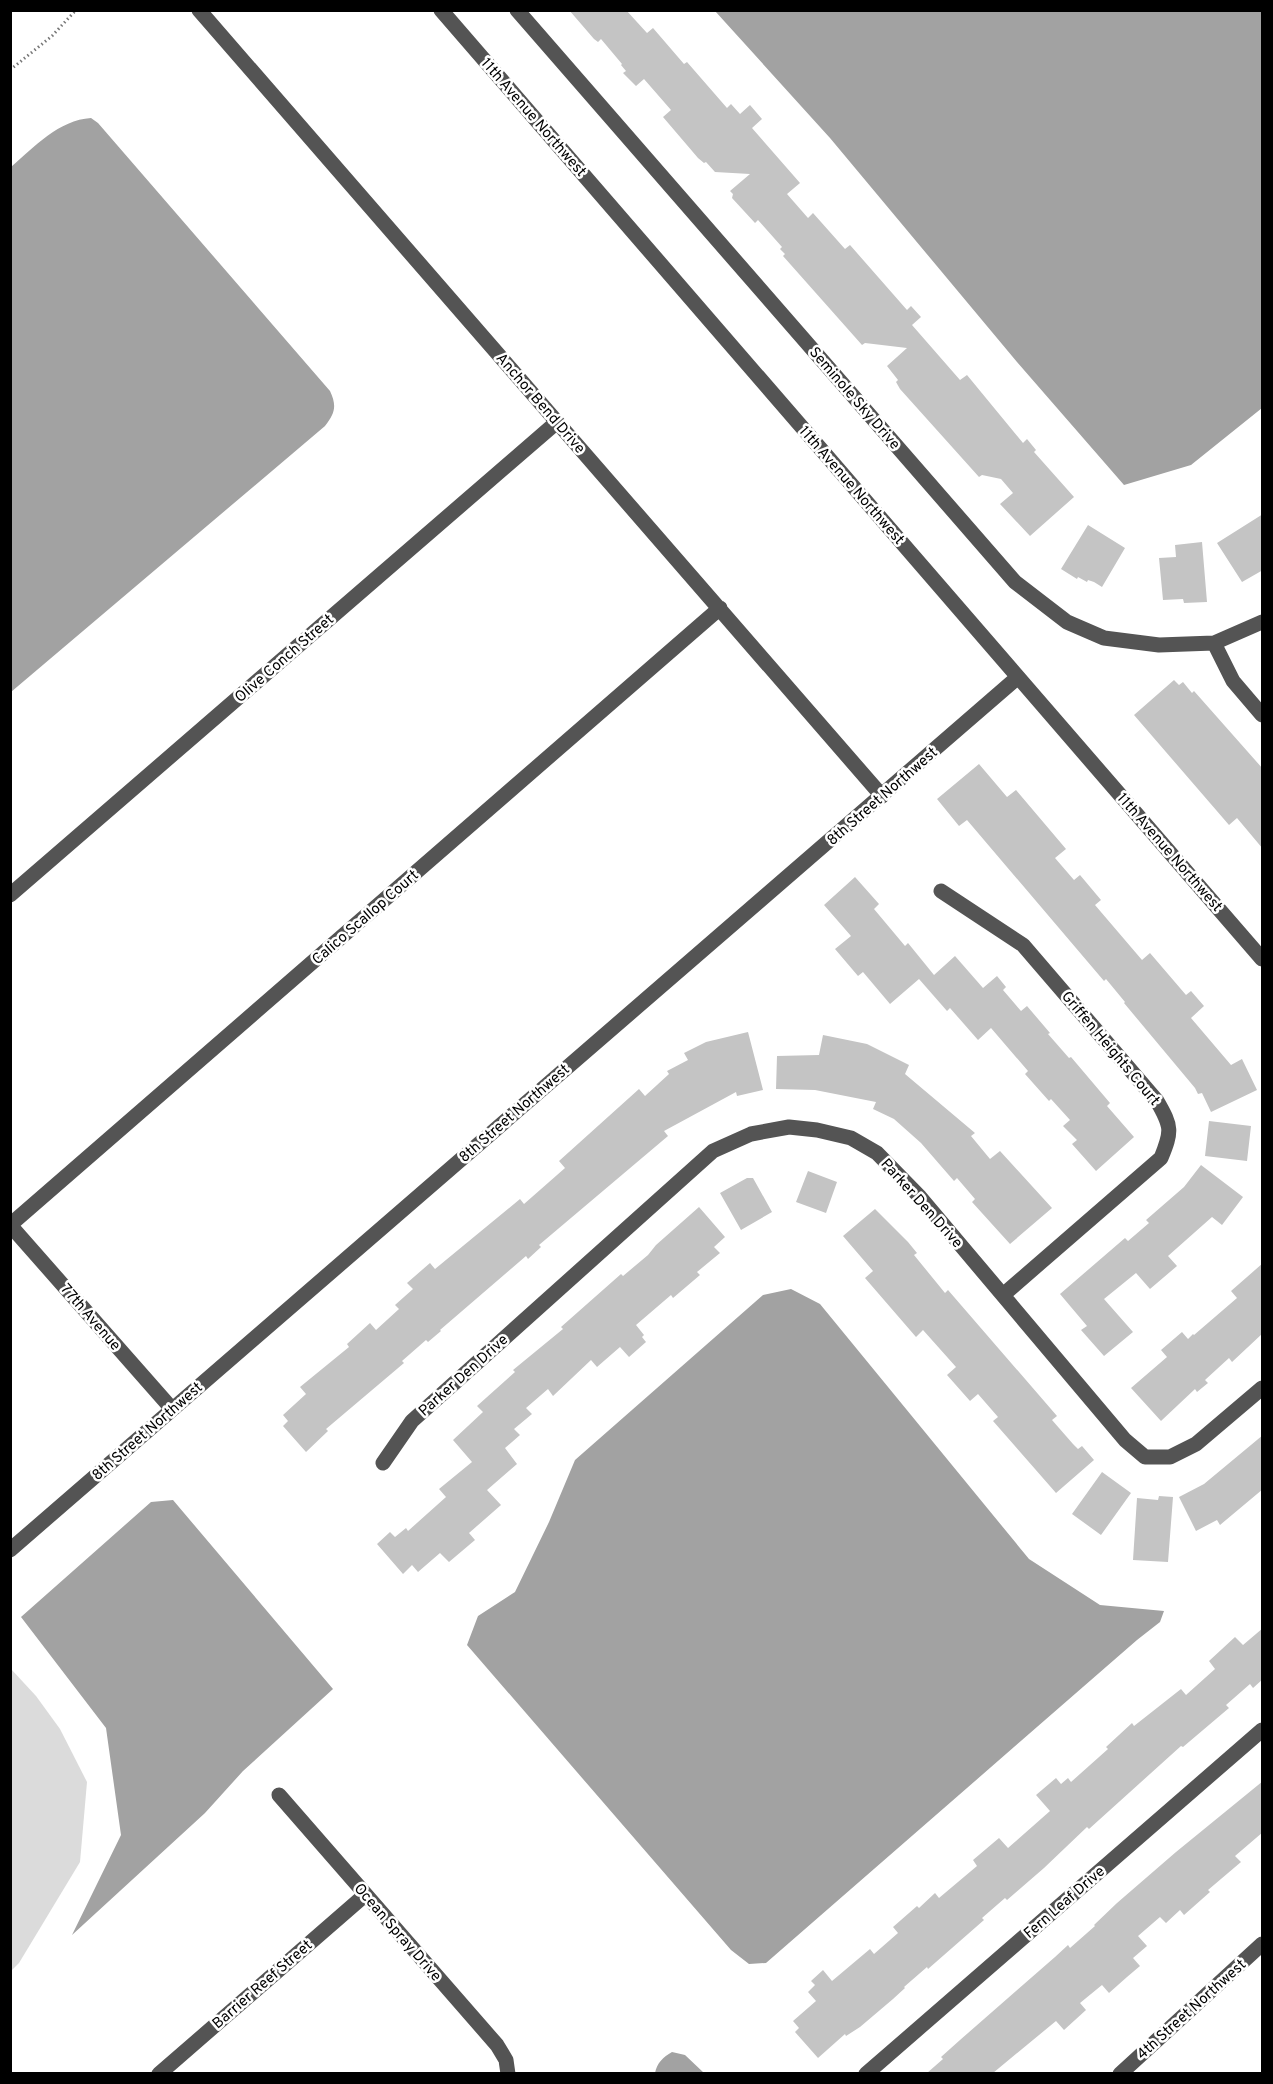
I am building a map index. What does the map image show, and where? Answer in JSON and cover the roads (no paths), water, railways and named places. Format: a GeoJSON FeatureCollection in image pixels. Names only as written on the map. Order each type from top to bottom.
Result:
{"type":"FeatureCollection","features":[{"type":"Feature","properties":{"kind":"street","name":"Anchor Bend Drive"},"geometry":{"type":"LineString","coordinates":[[199,10],[882,796]]}},
{"type":"Feature","properties":{"kind":"street","name":"11th Avenue Northwest"},"geometry":{"type":"LineString","coordinates":[[441,10],[1263,959]]}},
{"type":"Feature","properties":{"kind":"street","name":"Seminole Sky Drive"},"geometry":{"type":"LineString","coordinates":[[518,10],[1015,582],[1067,622],[1104,638],[1159,645],[1214,643],[1263,622]]}},
{"type":"Feature","properties":{"kind":"street","name":"Olive Conch Street"},"geometry":{"type":"LineString","coordinates":[[10,895],[557,422]]}},
{"type":"Feature","properties":{"kind":"street","name":"Calico Scallop Court"},"geometry":{"type":"LineString","coordinates":[[11,1225],[720,608]]}},
{"type":"Feature","properties":{"kind":"street"},"geometry":{"type":"LineString","coordinates":[[1214,643],[1233,681],[1263,715]]}},
{"type":"Feature","properties":{"kind":"street","name":"8th Street Northwest"},"geometry":{"type":"LineString","coordinates":[[10,1550],[1018,677]]}},
{"type":"Feature","properties":{"kind":"street","name":"Griffen Heights Court"},"geometry":{"type":"LineString","coordinates":[[941,891],[1023,945],[1158,1101],[1168,1120],[1170,1137],[1161,1158],[1003,1295]]}},
{"type":"Feature","properties":{"kind":"street","name":"Parker Den Drive"},"geometry":{"type":"LineString","coordinates":[[383,1463],[412,1421],[713,1151],[751,1134],[789,1127],[817,1130],[851,1138],[877,1153],[920,1197],[1125,1440],[1144,1457],[1170,1458],[1196,1444],[1263,1388]]}},
{"type":"Feature","properties":{"kind":"street","name":"77th Avenue"},"geometry":{"type":"LineString","coordinates":[[11,1225],[172,1409]]}},
{"type":"Feature","properties":{"kind":"street","name":"Fern Leaf Drive"},"geometry":{"type":"LineString","coordinates":[[866,2073],[1263,1730]]}},
{"type":"Feature","properties":{"kind":"street","name":"Ocean Spray Drive"},"geometry":{"type":"LineString","coordinates":[[279,1794],[497,2046],[506,2060],[508,2073]]}},
{"type":"Feature","properties":{"kind":"street","name":"Barrier Reef Street"},"geometry":{"type":"LineString","coordinates":[[159,2073],[365,1895]]}},
{"type":"Feature","properties":{"kind":"street","name":"4th Street Northwest"},"geometry":{"type":"LineString","coordinates":[[1120,2073],[1263,1944]]}}]}
